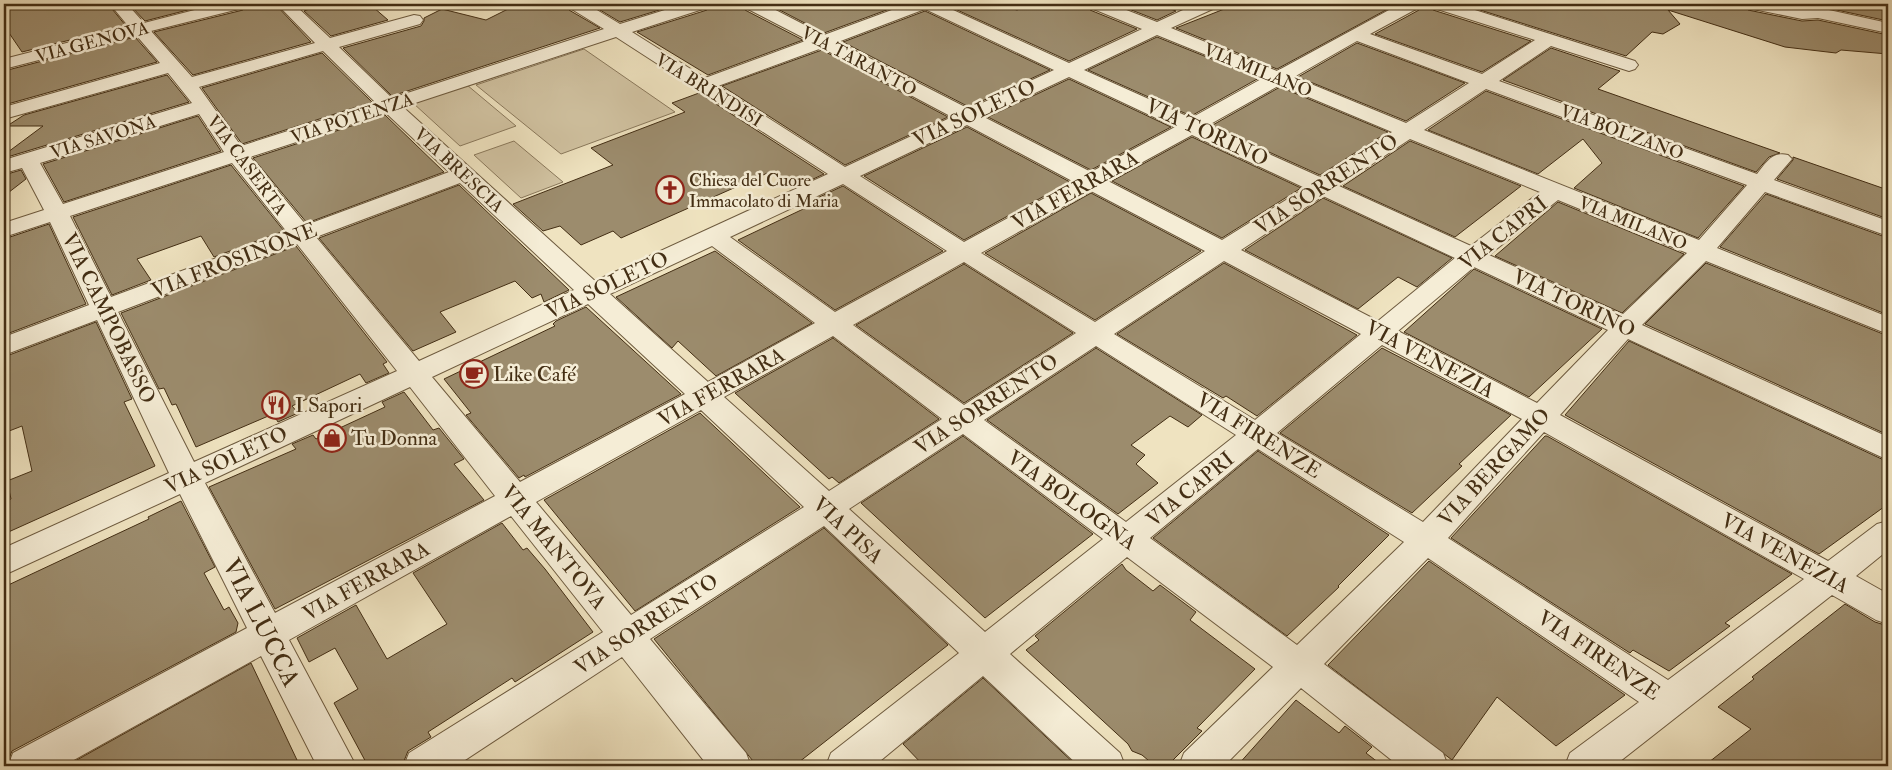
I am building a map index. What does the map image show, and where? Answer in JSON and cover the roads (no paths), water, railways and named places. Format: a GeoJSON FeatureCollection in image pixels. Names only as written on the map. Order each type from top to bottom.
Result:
{"type":"FeatureCollection","features":[{"type":"Feature","properties":{"kind":"street","name":"VIA CASERTA"},"geometry":{"type":"LineString","coordinates":[[118,4],[188,84],[238,155],[412,375]]}},
{"type":"Feature","properties":{"kind":"street","name":"VIA GENOVA"},"geometry":{"type":"LineString","coordinates":[[6,60],[237,4]]}},
{"type":"Feature","properties":{"kind":"street","name":"VIA BRESCIA"},"geometry":{"type":"LineString","coordinates":[[285,4],[390,106],[592,292]]}},
{"type":"Feature","properties":{"kind":"street","name":"VIA BRINDISI"},"geometry":{"type":"LineString","coordinates":[[576,4],[702,86],[844,174]]}},
{"type":"Feature","properties":{"kind":"street","name":"VIA POTENZA"},"geometry":{"type":"LineString","coordinates":[[4,230],[700,4]]}},
{"type":"Feature","properties":{"kind":"street","name":"VIA TARANTO"},"geometry":{"type":"LineString","coordinates":[[752,4],[821,42],[967,116]]}},
{"type":"Feature","properties":{"kind":"street"},"geometry":{"type":"LineString","coordinates":[[702,86],[925,4]]}},
{"type":"Feature","properties":{"kind":"street","name":"VIA TORINO"},"geometry":{"type":"LineString","coordinates":[[925,4],[1323,186],[1888,449]]}},
{"type":"Feature","properties":{"kind":"street","name":"VIA MILANO"},"geometry":{"type":"LineString","coordinates":[[1097,4],[1888,326]]}},
{"type":"Feature","properties":{"kind":"street","name":"VIA SOLETO"},"geometry":{"type":"LineString","coordinates":[[4,562],[714,236],[1209,4]]}},
{"type":"Feature","properties":{"kind":"street","name":"VIA FERRARA"},"geometry":{"type":"LineString","coordinates":[[27,766],[704,396],[1412,4]]}},
{"type":"Feature","properties":{"kind":"street"},"geometry":{"type":"LineString","coordinates":[[1440,4],[1629,65]]}},
{"type":"Feature","properties":{"kind":"street"},"geometry":{"type":"LineString","coordinates":[[1754,4],[1802,14],[1818,8],[1888,28]]}},
{"type":"Feature","properties":{"kind":"street"},"geometry":{"type":"LineString","coordinates":[[1841,4],[1888,18]]}},
{"type":"Feature","properties":{"kind":"street"},"geometry":{"type":"LineString","coordinates":[[188,84],[414,20]]}},
{"type":"Feature","properties":{"kind":"street","name":"VIA BOLZANO"},"geometry":{"type":"LineString","coordinates":[[1356,35],[1888,230]]}},
{"type":"Feature","properties":{"kind":"street","name":"VIA SORRENTO"},"geometry":{"type":"LineString","coordinates":[[423,766],[825,509],[1548,40]]}},
{"type":"Feature","properties":{"kind":"street"},"geometry":{"type":"LineString","coordinates":[[4,113],[171,66]]}},
{"type":"Feature","properties":{"kind":"street","name":"VIA SAVONA"},"geometry":{"type":"LineString","coordinates":[[16,164],[203,106]]}},
{"type":"Feature","properties":{"kind":"street","name":"VIA VENEZIA"},"geometry":{"type":"LineString","coordinates":[[967,116],[1541,417],[1888,610]]}},
{"type":"Feature","properties":{"kind":"street","name":"VIA BERGAMO"},"geometry":{"type":"LineString","coordinates":[[1198,766],[1426,540],[1625,327],[1702,250],[1781,159]]}},
{"type":"Feature","properties":{"kind":"street","name":"VIA CAMPOBASSO"},"geometry":{"type":"LineString","coordinates":[[16,164],[57,213],[187,478]]}},
{"type":"Feature","properties":{"kind":"street","name":"VIA FROSINONE"},"geometry":{"type":"LineString","coordinates":[[4,346],[463,174]]}},
{"type":"Feature","properties":{"kind":"street","name":"VIA FIRENZE"},"geometry":{"type":"LineString","coordinates":[[844,174],[964,252],[1426,540],[1670,702]]}},
{"type":"Feature","properties":{"kind":"street","name":"VIA CAPRI"},"geometry":{"type":"LineString","coordinates":[[845,766],[985,655],[1473,256],[1556,191]]}},
{"type":"Feature","properties":{"kind":"street","name":"VIA BOLOGNA"},"geometry":{"type":"LineString","coordinates":[[714,236],[961,420],[1298,666],[1429,766]]}},
{"type":"Feature","properties":{"kind":"street","name":"VIA PISA"},"geometry":{"type":"LineString","coordinates":[[592,292],[825,509],[1106,766]]}},
{"type":"Feature","properties":{"kind":"street","name":"VIA MANTOVA"},"geometry":{"type":"LineString","coordinates":[[412,375],[732,766]]}},
{"type":"Feature","properties":{"kind":"street","name":"VIA LUCCA"},"geometry":{"type":"LineString","coordinates":[[187,478],[337,766]]}},
{"type":"Feature","properties":{"kind":"street"},"geometry":{"type":"LineString","coordinates":[[1584,766],[1831,579],[1888,533]]}},
{"type":"Feature","properties":{"kind":"place","name":"Chiesa del Cuore Immacolato di Maria"},"geometry":{"type":"Point","coordinates":[670,190]}},
{"type":"Feature","properties":{"kind":"place","name":"Like Café"},"geometry":{"type":"Point","coordinates":[474,374]}},
{"type":"Feature","properties":{"kind":"place","name":"I Sapori"},"geometry":{"type":"Point","coordinates":[276,405]}},
{"type":"Feature","properties":{"kind":"place","name":"Tu Donna"},"geometry":{"type":"Point","coordinates":[332,438]}}]}
